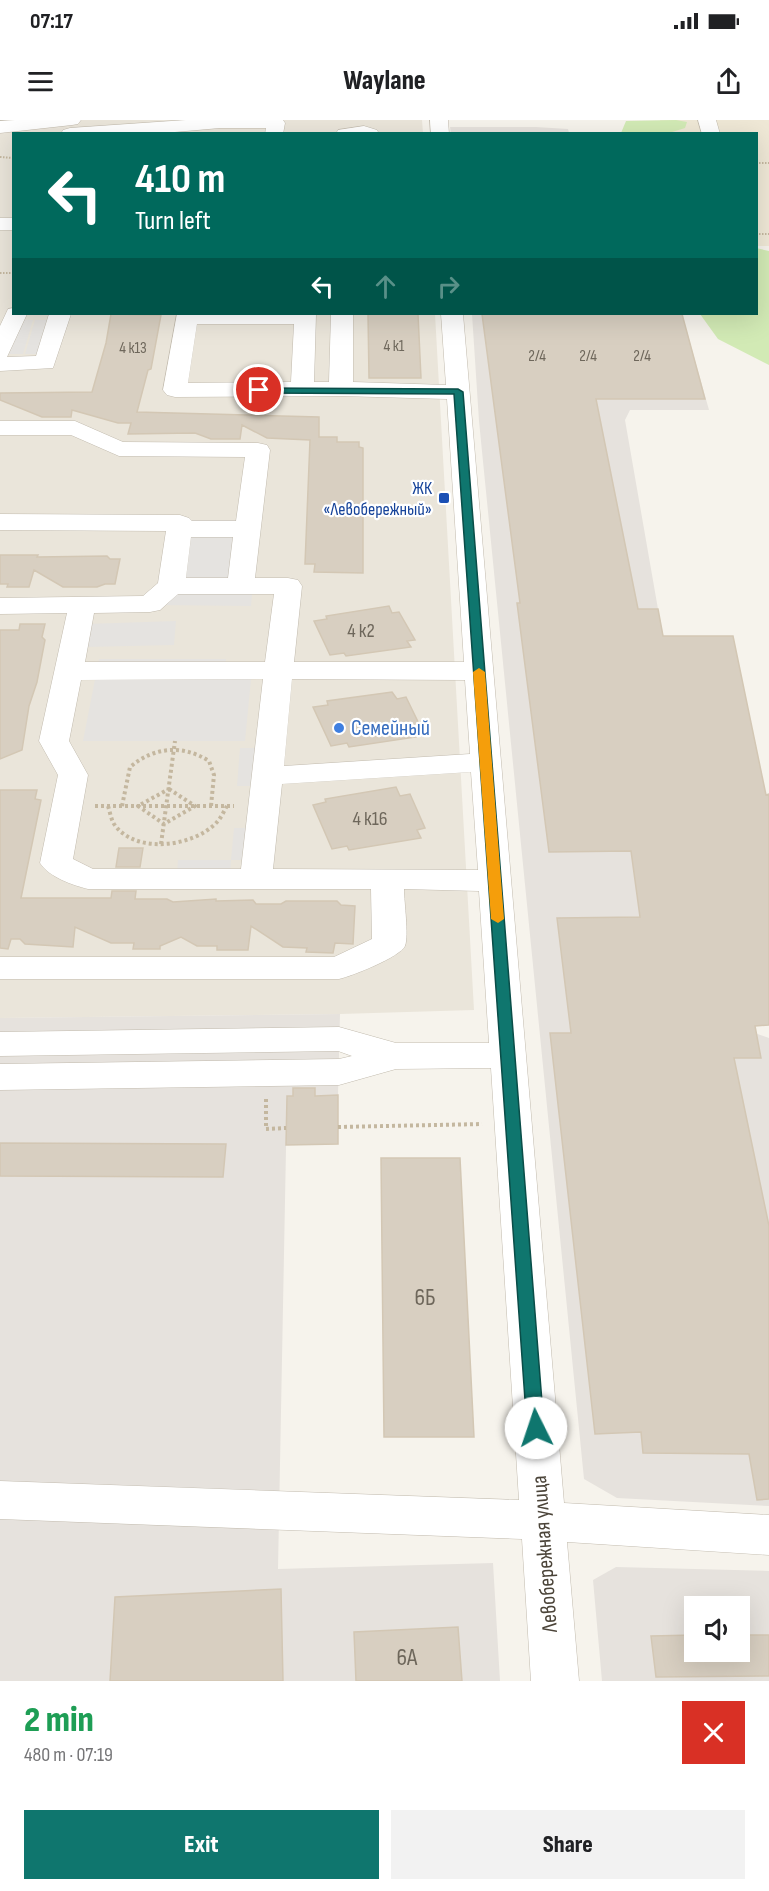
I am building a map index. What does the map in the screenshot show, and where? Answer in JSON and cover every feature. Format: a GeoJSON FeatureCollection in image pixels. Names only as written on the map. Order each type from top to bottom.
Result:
{"type":"FeatureCollection","features":[{"type":"Feature","properties":{"kind":"street"},"geometry":{"type":"LineString","coordinates":[[0,127],[72,120]]}},
{"type":"Feature","properties":{"kind":"street"},"geometry":{"type":"LineString","coordinates":[[83,132],[108,128],[219,128],[276,123],[274,132]]}},
{"type":"Feature","properties":{"kind":"street"},"geometry":{"type":"LineString","coordinates":[[0,352],[16,315]]}},
{"type":"Feature","properties":{"kind":"street"},"geometry":{"type":"LineString","coordinates":[[0,364],[45,363],[60,315]]}},
{"type":"Feature","properties":{"kind":"street"},"geometry":{"type":"LineString","coordinates":[[302,390],[305,315],[187,315],[175,390],[302,390],[341,389],[458,392]]}},
{"type":"Feature","properties":{"kind":"street"},"geometry":{"type":"LineString","coordinates":[[341,389],[342,315]]}},
{"type":"Feature","properties":{"kind":"street","name":"Левобережная улица"},"geometry":{"type":"LineString","coordinates":[[452,315],[555,1681]]}},
{"type":"Feature","properties":{"kind":"street"},"geometry":{"type":"LineString","coordinates":[[0,428],[75,428],[119,449],[258,450],[240,586]]}},
{"type":"Feature","properties":{"kind":"street"},"geometry":{"type":"LineString","coordinates":[[0,522],[180,523],[171,586],[150,604],[0,606]]}},
{"type":"Feature","properties":{"kind":"street"},"geometry":{"type":"LineString","coordinates":[[180,529],[247,529]]}},
{"type":"Feature","properties":{"kind":"street"},"geometry":{"type":"LineString","coordinates":[[171,586],[288,586],[256,879]]}},
{"type":"Feature","properties":{"kind":"street"},"geometry":{"type":"LineString","coordinates":[[82,606],[54,741],[73,775],[56,863],[87,879],[464,879],[495,882]]}},
{"type":"Feature","properties":{"kind":"street"},"geometry":{"type":"LineString","coordinates":[[68,671],[279,669],[479,672]]}},
{"type":"Feature","properties":{"kind":"street"},"geometry":{"type":"LineString","coordinates":[[267,776],[486,762]]}},
{"type":"Feature","properties":{"kind":"street"},"geometry":{"type":"LineString","coordinates":[[0,968],[339,968],[389,944],[387,879]]}},
{"type":"Feature","properties":{"kind":"street"},"geometry":{"type":"LineString","coordinates":[[0,1044],[339,1039],[396,1056]]}},
{"type":"Feature","properties":{"kind":"street"},"geometry":{"type":"LineString","coordinates":[[0,1077],[339,1072],[396,1056],[508,1055]]}},
{"type":"Feature","properties":{"kind":"street"},"geometry":{"type":"LineString","coordinates":[[0,1500],[542,1521],[769,1534]]}},
{"type":"Feature","properties":{"kind":"path"},"geometry":{"type":"LineString","coordinates":[[161,844],[175,741]]}},
{"type":"Feature","properties":{"kind":"path"},"geometry":{"type":"LineString","coordinates":[[122,806],[130,767],[145,755],[174,749],[192,752],[209,761],[214,775],[211,806]]}},
{"type":"Feature","properties":{"kind":"path"},"geometry":{"type":"LineString","coordinates":[[138,806],[169,789]]}},
{"type":"Feature","properties":{"kind":"path"},"geometry":{"type":"LineString","coordinates":[[169,789],[195,806]]}},
{"type":"Feature","properties":{"kind":"path"},"geometry":{"type":"LineString","coordinates":[[67,806],[264,806]]}},
{"type":"Feature","properties":{"kind":"path"},"geometry":{"type":"LineString","coordinates":[[108,806],[108,816],[112,825],[121,832],[147,842],[161,844],[194,839],[207,832],[218,825],[228,806]]}},
{"type":"Feature","properties":{"kind":"path"},"geometry":{"type":"LineString","coordinates":[[138,806],[164,824]]}},
{"type":"Feature","properties":{"kind":"path"},"geometry":{"type":"LineString","coordinates":[[164,824],[195,806]]}},
{"type":"Feature","properties":{"kind":"path"},"geometry":{"type":"LineString","coordinates":[[338,1127],[513,1124]]}},
{"type":"Feature","properties":{"kind":"shaded area"},"geometry":{"type":"Polygon","coordinates":[[[0,120],[422,120],[423,132],[12,132],[12,315],[435,315],[474,1010],[0,1018],[0,120]]]}},
{"type":"Feature","properties":{"kind":"shaded area"},"geometry":{"type":"Polygon","coordinates":[[[660,120],[769,120],[769,246],[758,246],[758,132],[664,132],[660,120]]]}},
{"type":"Feature","properties":{"kind":"shaded area"},"geometry":{"type":"Polygon","coordinates":[[[450,127],[536,127],[568,129],[569,132],[451,132],[450,127]]]}},
{"type":"Feature","properties":{"kind":"shaded area"},"geometry":{"type":"Polygon","coordinates":[[[472,315],[682,315],[709,410],[630,410],[625,420],[658,609],[743,1029],[769,1038],[769,1506],[617,1498],[584,1479],[479,421],[472,315]]]}},
{"type":"Feature","properties":{"kind":"shaded area"},"geometry":{"type":"Polygon","coordinates":[[[19,320],[33,320],[23,354],[9,354],[19,320]]]}},
{"type":"Feature","properties":{"kind":"shaded area"},"geometry":{"type":"Polygon","coordinates":[[[35,320],[48,320],[39,354],[25,354],[35,320]]]}},
{"type":"Feature","properties":{"kind":"shaded area"},"geometry":{"type":"Polygon","coordinates":[[[168,520],[259,520],[251,606],[155,605],[168,520]]]}},
{"type":"Feature","properties":{"kind":"shaded area"},"geometry":{"type":"Polygon","coordinates":[[[176,621],[174,645],[84,647],[86,624],[176,621]]]}},
{"type":"Feature","properties":{"kind":"shaded area"},"geometry":{"type":"Polygon","coordinates":[[[99,659],[226,659],[225,668],[252,669],[245,741],[83,741],[99,659]]]}},
{"type":"Feature","properties":{"kind":"shaded area"},"geometry":{"type":"Polygon","coordinates":[[[240,748],[259,748],[256,786],[237,786],[240,748]]]}},
{"type":"Feature","properties":{"kind":"shaded area"},"geometry":{"type":"Polygon","coordinates":[[[234,828],[255,828],[253,860],[231,860],[234,828]]]}},
{"type":"Feature","properties":{"kind":"shaded area"},"geometry":{"type":"Polygon","coordinates":[[[178,860],[231,860],[230,874],[177,874],[178,860]]]}},
{"type":"Feature","properties":{"kind":"shaded area"},"geometry":{"type":"Polygon","coordinates":[[[340,1014],[338,1095],[287,1096],[278,1569],[493,1563],[500,1681],[0,1681],[0,1018],[340,1014]]]}},
{"type":"Feature","properties":{"kind":"shaded area"},"geometry":{"type":"Polygon","coordinates":[[[616,1567],[769,1571],[769,1681],[602,1681],[593,1580],[616,1567]]]}},
{"type":"Feature","properties":{"kind":"green space"},"geometry":{"type":"Polygon","coordinates":[[[676,120],[687,122],[685,128],[672,132],[621,132],[626,121],[676,120]]]}},
{"type":"Feature","properties":{"kind":"green space"},"geometry":{"type":"Polygon","coordinates":[[[758,248],[769,251],[769,365],[718,339],[701,315],[758,315],[758,248]]]}},
{"type":"Feature","properties":{"kind":"building"},"geometry":{"type":"Polygon","coordinates":[[[111,315],[161,315],[151,369],[148,370],[137,412],[319,417],[319,437],[337,437],[337,442],[359,442],[359,447],[363,448],[363,573],[314,572],[315,564],[305,564],[310,440],[267,438],[242,425],[240,439],[211,439],[195,433],[128,434],[131,423],[118,423],[72,410],[71,417],[42,417],[0,400],[0,393],[92,392],[106,343],[111,315]]]}},
{"type":"Feature","properties":{"kind":"building"},"geometry":{"type":"Polygon","coordinates":[[[368,315],[418,315],[421,378],[369,378],[368,315]]]}},
{"type":"Feature","properties":{"kind":"building"},"geometry":{"type":"Polygon","coordinates":[[[482,315],[682,315],[705,399],[596,399],[638,609],[658,609],[663,636],[733,636],[766,795],[769,794],[769,1025],[755,1026],[761,1058],[734,1058],[769,1226],[769,1499],[757,1500],[749,1454],[643,1453],[641,1432],[595,1434],[550,1033],[571,1033],[557,918],[640,917],[631,851],[549,852],[517,603],[520,603],[482,315]]]}},
{"type":"Feature","properties":{"kind":"building"},"geometry":{"type":"Polygon","coordinates":[[[0,555],[107,556],[110,559],[120,559],[115,584],[97,587],[63,587],[34,570],[29,587],[7,587],[8,584],[0,584],[0,555]]]}},
{"type":"Feature","properties":{"kind":"building"},"geometry":{"type":"Polygon","coordinates":[[[389,606],[392,613],[399,612],[415,640],[407,641],[411,647],[346,656],[344,653],[330,655],[314,621],[327,619],[326,616],[389,606]]]}},
{"type":"Feature","properties":{"kind":"building"},"geometry":{"type":"Polygon","coordinates":[[[20,624],[45,624],[42,637],[45,640],[37,682],[29,706],[22,750],[0,759],[0,630],[19,630],[20,624]]]}},
{"type":"Feature","properties":{"kind":"building"},"geometry":{"type":"Polygon","coordinates":[[[392,692],[397,699],[406,697],[421,728],[414,729],[416,737],[349,747],[347,743],[331,746],[313,707],[328,705],[327,701],[392,692]]]}},
{"type":"Feature","properties":{"kind":"building"},"geometry":{"type":"Polygon","coordinates":[[[396,787],[400,796],[410,794],[425,828],[417,830],[421,838],[349,850],[347,846],[332,849],[313,805],[326,802],[325,799],[396,787]]]}},
{"type":"Feature","properties":{"kind":"building"},"geometry":{"type":"Polygon","coordinates":[[[0,790],[37,790],[35,799],[41,800],[21,898],[111,898],[112,891],[136,891],[135,899],[167,899],[173,902],[216,899],[216,901],[253,900],[256,904],[281,904],[286,901],[337,901],[341,905],[355,906],[353,944],[335,943],[333,953],[306,952],[307,948],[283,947],[251,926],[248,950],[217,950],[217,946],[197,946],[181,937],[160,946],[160,949],[133,949],[134,943],[111,943],[75,927],[73,947],[25,944],[20,939],[11,939],[8,949],[0,948],[0,790]]]}},
{"type":"Feature","properties":{"kind":"building"},"geometry":{"type":"Polygon","coordinates":[[[119,848],[143,848],[140,867],[116,867],[119,848]]]}},
{"type":"Feature","properties":{"kind":"building"},"geometry":{"type":"Polygon","coordinates":[[[293,1088],[315,1088],[315,1096],[338,1095],[338,1144],[286,1145],[287,1096],[293,1096],[293,1088]]]}},
{"type":"Feature","properties":{"kind":"building"},"geometry":{"type":"Polygon","coordinates":[[[0,1143],[226,1144],[223,1177],[0,1176],[0,1143]]]}},
{"type":"Feature","properties":{"kind":"building"},"geometry":{"type":"Polygon","coordinates":[[[381,1158],[460,1158],[474,1437],[384,1437],[381,1158]]]}},
{"type":"Feature","properties":{"kind":"building"},"geometry":{"type":"Polygon","coordinates":[[[281,1589],[283,1681],[110,1681],[115,1597],[281,1589]]]}},
{"type":"Feature","properties":{"kind":"building"},"geometry":{"type":"Polygon","coordinates":[[[458,1627],[462,1681],[356,1681],[354,1632],[458,1627]]]}},
{"type":"Feature","properties":{"kind":"building"},"geometry":{"type":"Polygon","coordinates":[[[684,1635],[684,1662],[750,1662],[750,1635],[769,1635],[769,1676],[656,1677],[651,1636],[684,1635]]]}},
{"type":"Feature","properties":{"kind":"slow traffic"},"geometry":{"type":"LineString","coordinates":[[479,672],[498,919]]}},
{"type":"Feature","properties":{"kind":"place","name":"ЖК «Левобережный»"},"geometry":{"type":"Point","coordinates":[444,498]}},
{"type":"Feature","properties":{"kind":"place","name":"Семейный"},"geometry":{"type":"Point","coordinates":[339,728]}},
{"type":"Feature","properties":{"kind":"route"},"geometry":{"type":"LineString","coordinates":[[259,390],[341,389],[458,392],[536,1428]]}}]}
